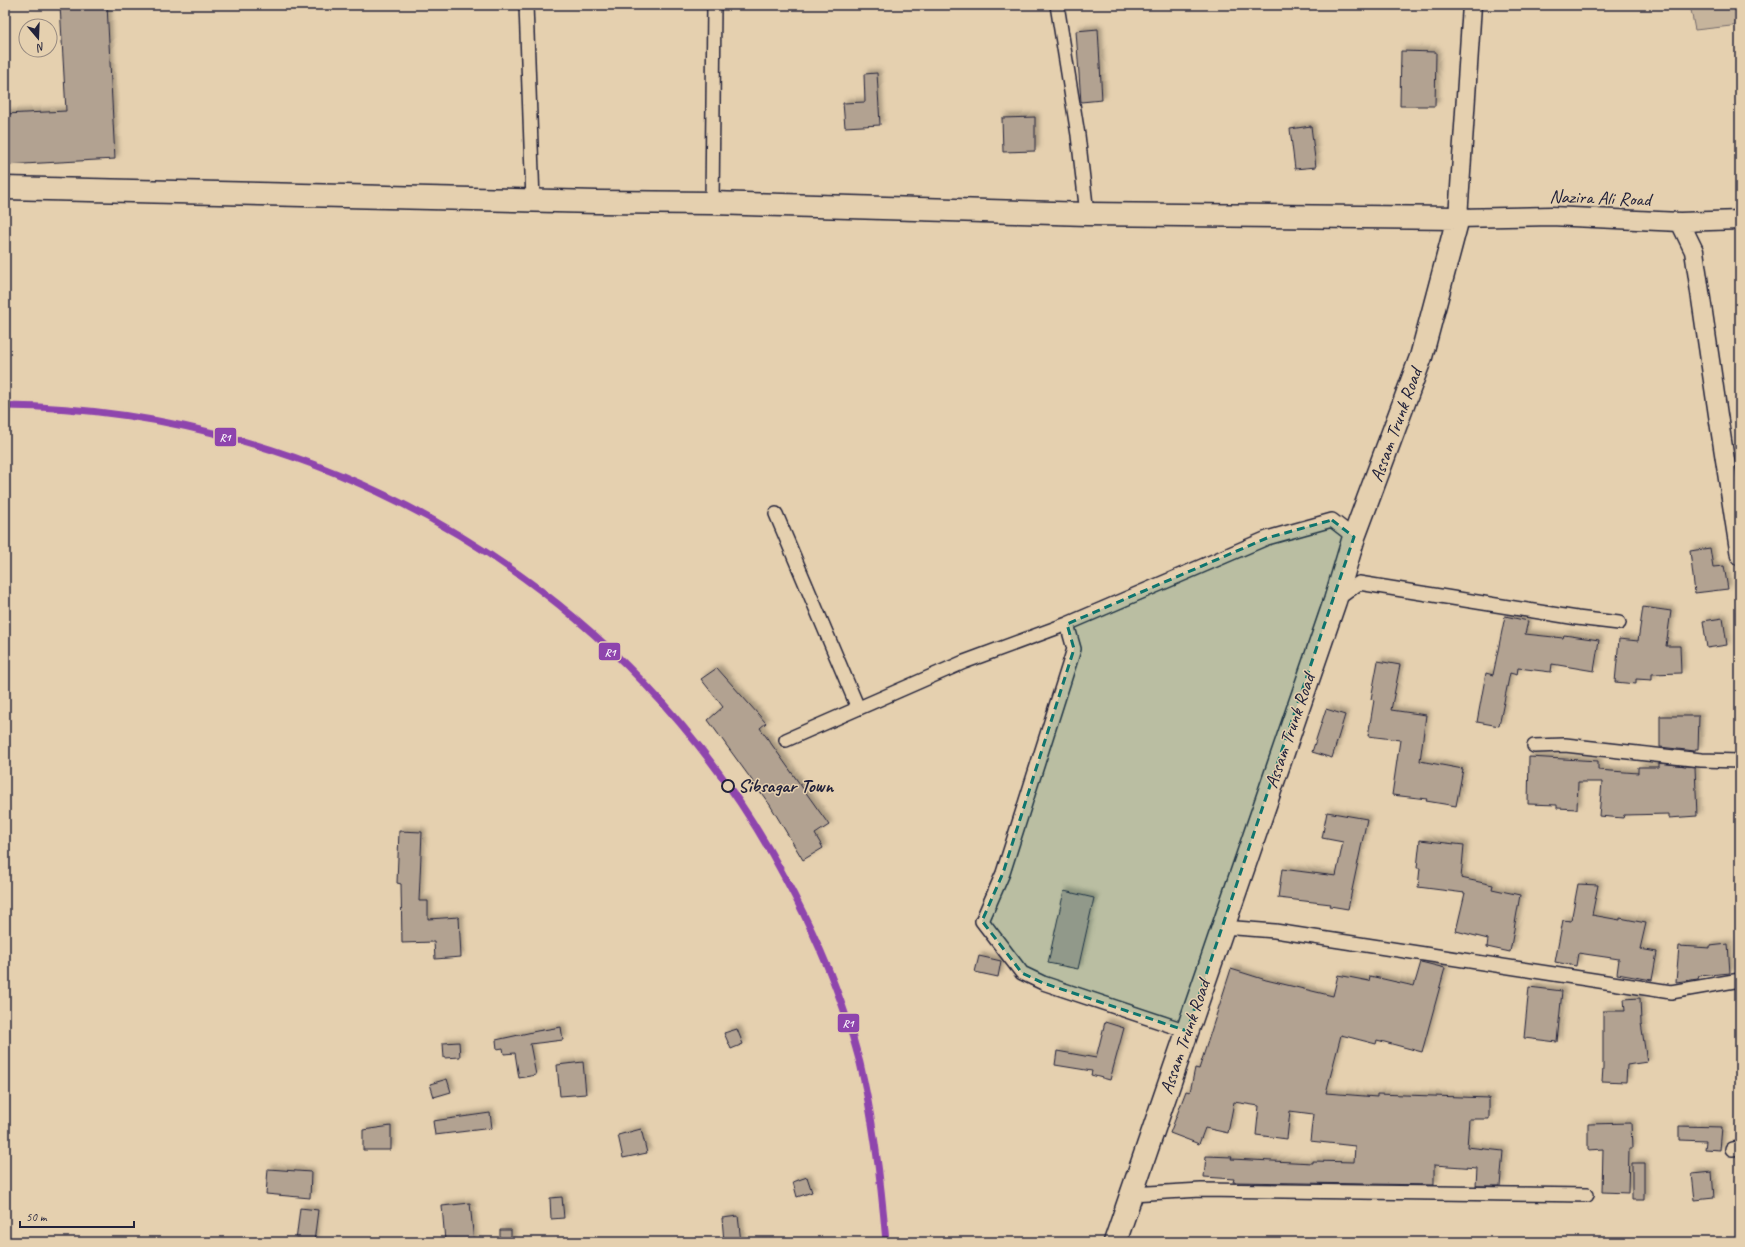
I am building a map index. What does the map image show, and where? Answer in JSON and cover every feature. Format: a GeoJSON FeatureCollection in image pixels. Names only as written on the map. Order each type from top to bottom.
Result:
{"type":"FeatureCollection","features":[{"type":"Feature","properties":{"kind":"highway"},"geometry":{"type":"LineString","coordinates":[[5,188],[533,201],[712,203],[1087,214],[1458,218]]}},
{"type":"Feature","properties":{"kind":"highway","name":"Assam Trunk Road"},"geometry":{"type":"LineString","coordinates":[[1115,1242],[1335,601],[1354,537],[1421,357],[1458,218]]}},
{"type":"Feature","properties":{"kind":"main road"},"geometry":{"type":"LineString","coordinates":[[1458,218],[1472,5]]}},
{"type":"Feature","properties":{"kind":"main road","name":"Nazira Ali Road"},"geometry":{"type":"LineString","coordinates":[[1458,218],[1551,216],[1680,222],[1740,220]]}},
{"type":"Feature","properties":{"kind":"main road"},"geometry":{"type":"LineString","coordinates":[[1680,222],[1694,251],[1740,556]]}},
{"type":"Feature","properties":{"kind":"street"},"geometry":{"type":"LineString","coordinates":[[526,5],[533,201]]}},
{"type":"Feature","properties":{"kind":"street"},"geometry":{"type":"LineString","coordinates":[[712,203],[714,5]]}},
{"type":"Feature","properties":{"kind":"street"},"geometry":{"type":"LineString","coordinates":[[1058,5],[1078,135],[1087,214]]}},
{"type":"Feature","properties":{"kind":"street"},"geometry":{"type":"LineString","coordinates":[[776,514],[858,708]]}},
{"type":"Feature","properties":{"kind":"street"},"geometry":{"type":"LineString","coordinates":[[786,740],[964,662],[1067,624],[1267,538],[1332,520],[1354,537]]}},
{"type":"Feature","properties":{"kind":"street"},"geometry":{"type":"LineString","coordinates":[[1335,601],[1358,583],[1577,618],[1619,623]]}},
{"type":"Feature","properties":{"kind":"street"},"geometry":{"type":"LineString","coordinates":[[1067,624],[1074,649],[1003,873],[982,921],[1022,973],[1043,983],[1187,1031]]}},
{"type":"Feature","properties":{"kind":"street"},"geometry":{"type":"LineString","coordinates":[[1534,746],[1565,745],[1701,760],[1740,762]]}},
{"type":"Feature","properties":{"kind":"street"},"geometry":{"type":"LineString","coordinates":[[1223,927],[1275,930],[1671,992],[1740,980]]}},
{"type":"Feature","properties":{"kind":"street"},"geometry":{"type":"LineString","coordinates":[[1131,1194],[1201,1190],[1587,1195]]}},
{"type":"Feature","properties":{"kind":"highlighted area"},"geometry":{"type":"Polygon","coordinates":[[[1332,520],[1354,537],[1187,1031],[1043,983],[1022,973],[982,921],[1003,873],[1074,649],[1067,624],[1267,538],[1332,520]]]}},
{"type":"Feature","properties":{"kind":"shaded area"},"geometry":{"type":"Polygon","coordinates":[[[1690,5],[1740,5],[1740,25],[1695,30],[1690,5]]]}},
{"type":"Feature","properties":{"kind":"building"},"geometry":{"type":"Polygon","coordinates":[[[60,5],[107,5],[115,159],[5,165],[5,114],[66,111],[60,5]]]}},
{"type":"Feature","properties":{"kind":"building"},"geometry":{"type":"Polygon","coordinates":[[[1098,29],[1102,100],[1081,102],[1076,31],[1098,29]]]}},
{"type":"Feature","properties":{"kind":"building"},"geometry":{"type":"Polygon","coordinates":[[[1401,51],[1436,52],[1435,106],[1400,106],[1401,51]]]}},
{"type":"Feature","properties":{"kind":"building"},"geometry":{"type":"Polygon","coordinates":[[[877,73],[880,125],[845,127],[843,103],[865,102],[864,74],[877,73]]]}},
{"type":"Feature","properties":{"kind":"building"},"geometry":{"type":"Polygon","coordinates":[[[1035,117],[1035,151],[1003,152],[1002,118],[1035,117]]]}},
{"type":"Feature","properties":{"kind":"building"},"geometry":{"type":"Polygon","coordinates":[[[1311,126],[1316,167],[1295,169],[1290,129],[1311,126]]]}},
{"type":"Feature","properties":{"kind":"building"},"geometry":{"type":"Polygon","coordinates":[[[1710,548],[1713,567],[1724,566],[1728,589],[1695,593],[1690,551],[1710,548]]]}},
{"type":"Feature","properties":{"kind":"building"},"geometry":{"type":"Polygon","coordinates":[[[1643,607],[1671,611],[1666,646],[1680,646],[1681,673],[1652,674],[1652,680],[1636,679],[1636,684],[1615,682],[1619,639],[1638,641],[1643,607]]]}},
{"type":"Feature","properties":{"kind":"building"},"geometry":{"type":"Polygon","coordinates":[[[1505,616],[1528,621],[1525,634],[1563,638],[1564,635],[1599,640],[1594,671],[1552,664],[1551,672],[1518,668],[1517,675],[1510,673],[1499,726],[1477,722],[1486,673],[1493,675],[1505,616]]]}},
{"type":"Feature","properties":{"kind":"building"},"geometry":{"type":"Polygon","coordinates":[[[1723,618],[1727,645],[1707,648],[1703,621],[1723,618]]]}},
{"type":"Feature","properties":{"kind":"building"},"geometry":{"type":"Polygon","coordinates":[[[1378,661],[1400,665],[1391,710],[1426,715],[1420,761],[1463,769],[1456,806],[1426,801],[1427,799],[1392,795],[1400,740],[1368,736],[1374,700],[1371,699],[1378,661]]]}},
{"type":"Feature","properties":{"kind":"building"},"geometry":{"type":"Polygon","coordinates":[[[717,668],[766,723],[760,728],[829,825],[815,834],[823,848],[803,860],[770,805],[708,720],[723,707],[701,679],[717,668]]]}},
{"type":"Feature","properties":{"kind":"building"},"geometry":{"type":"Polygon","coordinates":[[[1326,709],[1345,715],[1332,758],[1312,752],[1326,709]]]}},
{"type":"Feature","properties":{"kind":"building"},"geometry":{"type":"Polygon","coordinates":[[[1660,716],[1699,716],[1698,749],[1695,749],[1695,751],[1660,747],[1660,716]]]}},
{"type":"Feature","properties":{"kind":"building"},"geometry":{"type":"Polygon","coordinates":[[[1529,757],[1598,761],[1598,770],[1638,773],[1638,767],[1659,767],[1659,763],[1695,767],[1697,816],[1669,818],[1669,814],[1624,815],[1623,818],[1599,816],[1602,782],[1578,782],[1577,809],[1557,808],[1557,805],[1528,804],[1529,757]]]}},
{"type":"Feature","properties":{"kind":"building"},"geometry":{"type":"Polygon","coordinates":[[[1327,812],[1367,819],[1348,909],[1330,906],[1331,904],[1278,898],[1282,869],[1336,876],[1343,842],[1322,838],[1327,812]]]}},
{"type":"Feature","properties":{"kind":"building"},"geometry":{"type":"Polygon","coordinates":[[[399,831],[422,832],[419,901],[428,901],[428,919],[459,917],[461,957],[435,959],[434,942],[402,943],[401,884],[397,883],[399,831]]]}},
{"type":"Feature","properties":{"kind":"building"},"geometry":{"type":"Polygon","coordinates":[[[1420,840],[1464,845],[1461,878],[1493,885],[1492,889],[1520,895],[1510,952],[1487,947],[1488,939],[1456,931],[1465,893],[1418,887],[1420,868],[1417,868],[1420,840]]]}},
{"type":"Feature","properties":{"kind":"building"},"geometry":{"type":"Polygon","coordinates":[[[1578,884],[1598,885],[1592,915],[1646,923],[1640,949],[1657,952],[1652,980],[1617,974],[1619,959],[1578,953],[1576,966],[1555,962],[1563,920],[1571,921],[1578,884]]]}},
{"type":"Feature","properties":{"kind":"building"},"geometry":{"type":"Polygon","coordinates":[[[1064,891],[1094,898],[1078,969],[1048,963],[1064,891]]]}},
{"type":"Feature","properties":{"kind":"building"},"geometry":{"type":"Polygon","coordinates":[[[1728,944],[1730,973],[1699,976],[1698,979],[1676,982],[1679,946],[1710,948],[1710,946],[1728,944]]]}},
{"type":"Feature","properties":{"kind":"building"},"geometry":{"type":"Polygon","coordinates":[[[979,956],[1001,961],[998,977],[975,972],[979,956]]]}},
{"type":"Feature","properties":{"kind":"building"},"geometry":{"type":"Polygon","coordinates":[[[1421,962],[1445,968],[1422,1052],[1377,1040],[1376,1044],[1341,1035],[1326,1093],[1377,1097],[1377,1094],[1489,1098],[1489,1119],[1469,1119],[1467,1147],[1503,1151],[1500,1186],[1476,1186],[1477,1168],[1434,1165],[1434,1185],[1233,1182],[1234,1179],[1204,1177],[1206,1156],[1232,1157],[1231,1159],[1313,1163],[1313,1161],[1354,1162],[1355,1146],[1310,1141],[1313,1114],[1290,1111],[1287,1139],[1256,1135],[1259,1106],[1234,1102],[1228,1133],[1205,1128],[1199,1144],[1170,1133],[1186,1091],[1190,1092],[1195,1068],[1199,1069],[1231,969],[1266,980],[1333,996],[1338,975],[1369,981],[1370,976],[1414,986],[1421,962]]]}},
{"type":"Feature","properties":{"kind":"building"},"geometry":{"type":"Polygon","coordinates":[[[1529,987],[1562,991],[1557,1042],[1524,1038],[1529,987]]]}},
{"type":"Feature","properties":{"kind":"building"},"geometry":{"type":"Polygon","coordinates":[[[1640,998],[1641,1023],[1647,1062],[1627,1065],[1626,1082],[1602,1081],[1603,1011],[1625,1011],[1624,999],[1640,998]]]}},
{"type":"Feature","properties":{"kind":"building"},"geometry":{"type":"Polygon","coordinates":[[[1105,1022],[1124,1028],[1110,1080],[1091,1075],[1092,1071],[1055,1065],[1057,1051],[1096,1058],[1105,1022]]]}},
{"type":"Feature","properties":{"kind":"building"},"geometry":{"type":"Polygon","coordinates":[[[561,1027],[563,1040],[530,1044],[536,1075],[519,1078],[515,1053],[504,1054],[503,1048],[497,1049],[496,1040],[561,1027]]]}},
{"type":"Feature","properties":{"kind":"building"},"geometry":{"type":"Polygon","coordinates":[[[737,1029],[743,1044],[731,1049],[724,1033],[737,1029]]]}},
{"type":"Feature","properties":{"kind":"building"},"geometry":{"type":"Polygon","coordinates":[[[459,1042],[460,1057],[444,1058],[443,1043],[459,1042]]]}},
{"type":"Feature","properties":{"kind":"building"},"geometry":{"type":"Polygon","coordinates":[[[583,1062],[586,1094],[560,1096],[557,1065],[583,1062]]]}},
{"type":"Feature","properties":{"kind":"building"},"geometry":{"type":"Polygon","coordinates":[[[447,1079],[451,1092],[434,1097],[430,1084],[447,1079]]]}},
{"type":"Feature","properties":{"kind":"building"},"geometry":{"type":"Polygon","coordinates":[[[490,1113],[492,1128],[435,1135],[433,1121],[490,1113]]]}},
{"type":"Feature","properties":{"kind":"building"},"geometry":{"type":"Polygon","coordinates":[[[1631,1123],[1632,1149],[1629,1149],[1628,1193],[1602,1192],[1603,1149],[1588,1150],[1588,1124],[1631,1123]]]}},
{"type":"Feature","properties":{"kind":"building"},"geometry":{"type":"Polygon","coordinates":[[[391,1126],[391,1150],[363,1150],[363,1130],[391,1126]]]}},
{"type":"Feature","properties":{"kind":"building"},"geometry":{"type":"Polygon","coordinates":[[[1679,1126],[1722,1127],[1720,1150],[1705,1149],[1706,1141],[1679,1140],[1679,1126]]]}},
{"type":"Feature","properties":{"kind":"building"},"geometry":{"type":"Polygon","coordinates":[[[641,1129],[647,1153],[623,1158],[618,1135],[641,1129]]]}},
{"type":"Feature","properties":{"kind":"building"},"geometry":{"type":"Polygon","coordinates":[[[1632,1163],[1644,1163],[1644,1200],[1632,1200],[1632,1163]]]}},
{"type":"Feature","properties":{"kind":"building"},"geometry":{"type":"Polygon","coordinates":[[[268,1169],[311,1172],[310,1198],[266,1194],[268,1169]]]}},
{"type":"Feature","properties":{"kind":"building"},"geometry":{"type":"Polygon","coordinates":[[[1712,1172],[1714,1198],[1695,1200],[1692,1174],[1712,1172]]]}},
{"type":"Feature","properties":{"kind":"building"},"geometry":{"type":"Polygon","coordinates":[[[807,1177],[812,1192],[797,1197],[793,1182],[807,1177]]]}},
{"type":"Feature","properties":{"kind":"building"},"geometry":{"type":"Polygon","coordinates":[[[562,1197],[564,1218],[551,1219],[550,1198],[562,1197]]]}},
{"type":"Feature","properties":{"kind":"building"},"geometry":{"type":"Polygon","coordinates":[[[470,1203],[474,1242],[457,1242],[457,1239],[445,1241],[442,1206],[470,1203]]]}},
{"type":"Feature","properties":{"kind":"building"},"geometry":{"type":"Polygon","coordinates":[[[300,1208],[318,1210],[314,1242],[296,1241],[300,1208]]]}},
{"type":"Feature","properties":{"kind":"building"},"geometry":{"type":"Polygon","coordinates":[[[738,1216],[741,1242],[724,1242],[722,1218],[738,1216]]]}},
{"type":"Feature","properties":{"kind":"building"},"geometry":{"type":"Polygon","coordinates":[[[500,1230],[511,1230],[511,1242],[500,1242],[500,1230]]]}},
{"type":"Feature","properties":{"kind":"transit line","name":"R1"},"geometry":{"type":"LineString","coordinates":[[5,406],[125,416],[242,441],[354,481],[459,535],[556,602],[643,682],[720,774],[784,876],[796,898],[828,967],[860,1063],[876,1152],[886,1242]]}},
{"type":"Feature","properties":{"kind":"place","name":"Sibsagar Town"},"geometry":{"type":"Point","coordinates":[728,786]}}]}
